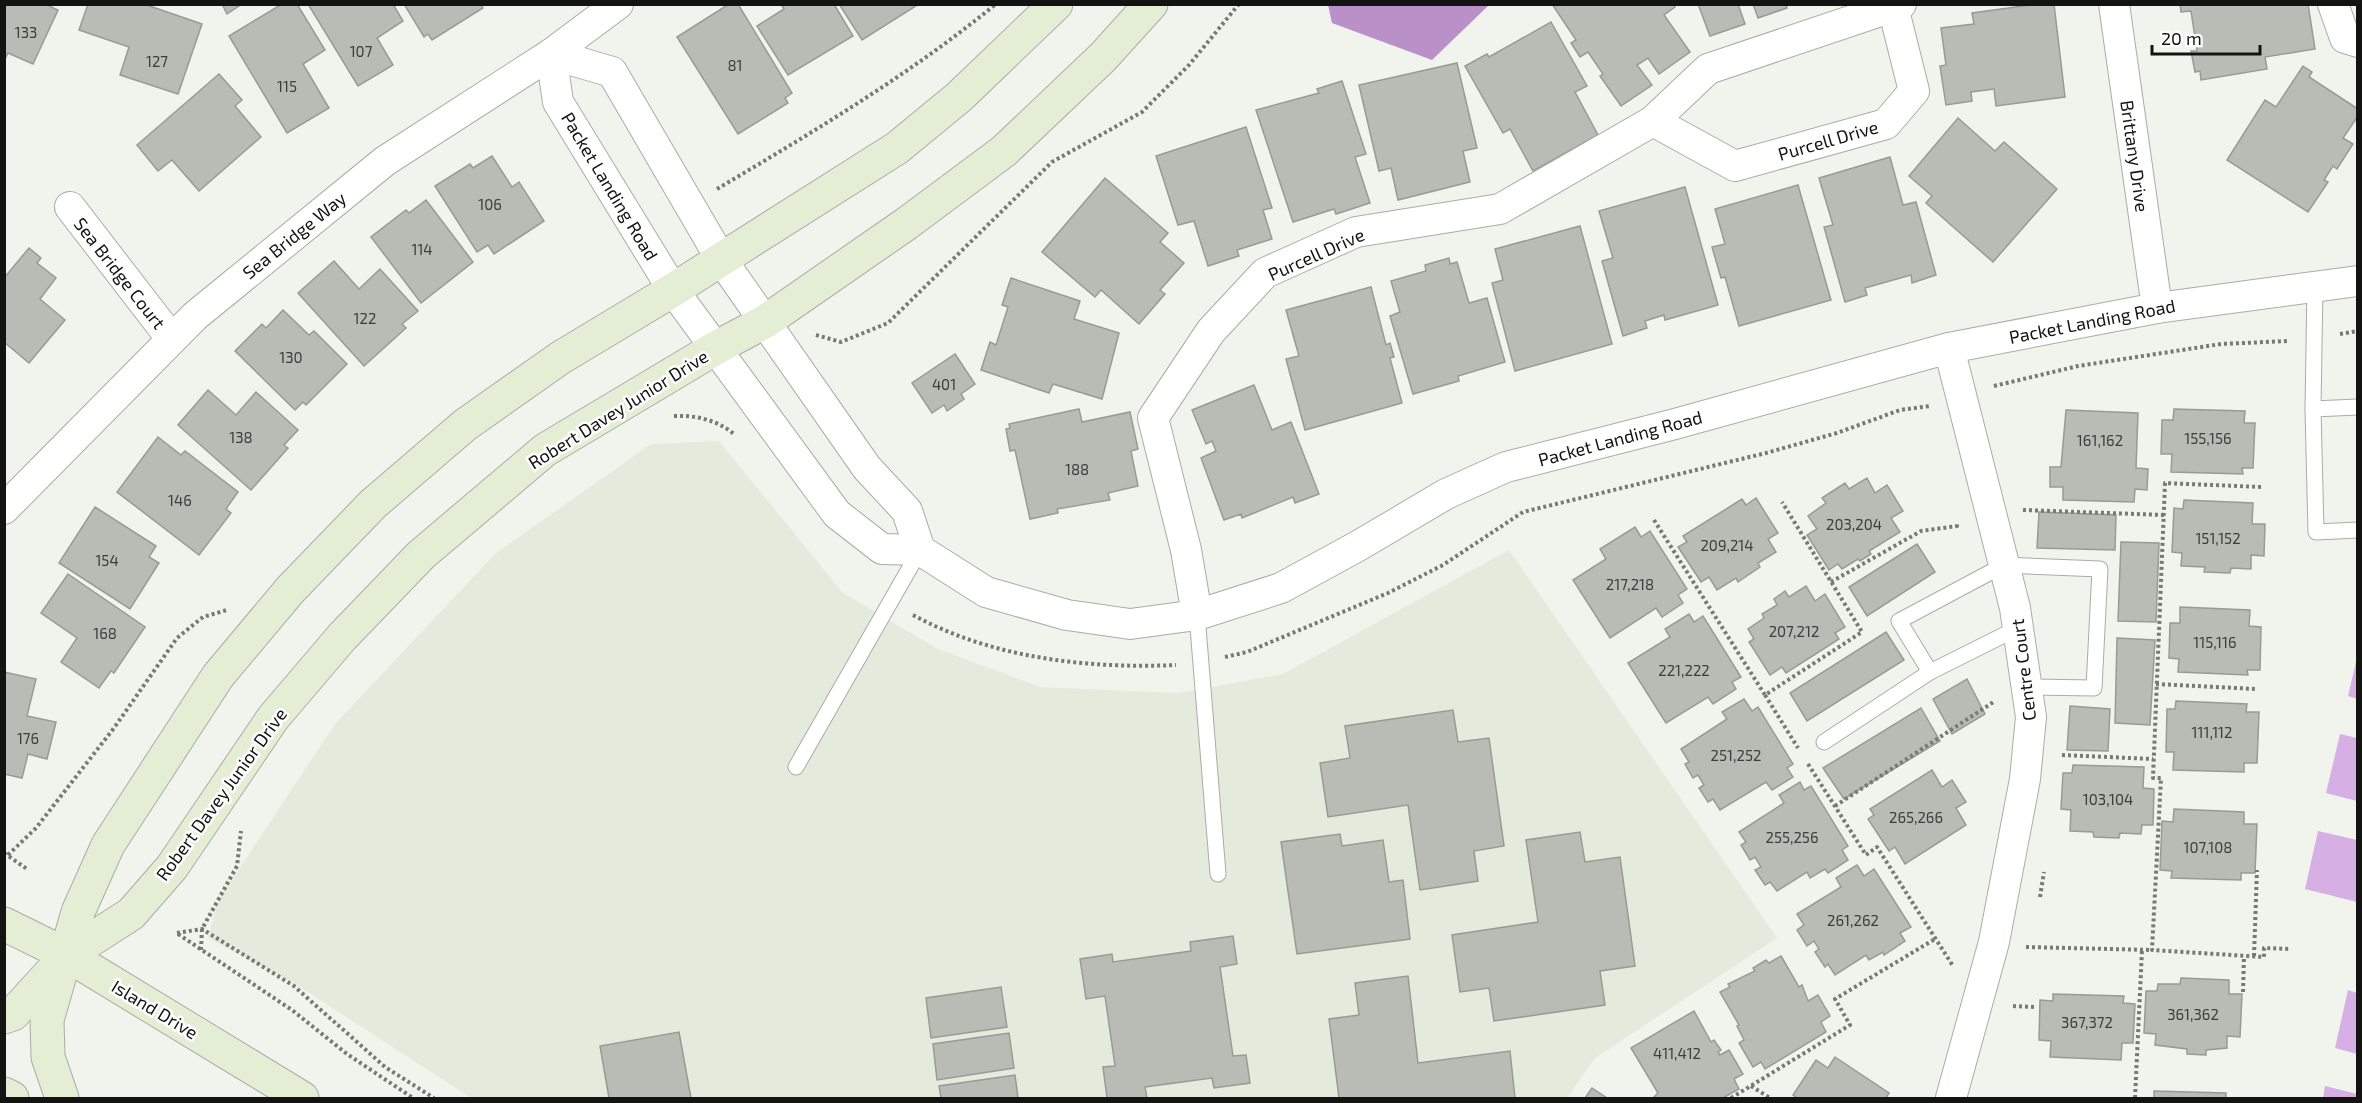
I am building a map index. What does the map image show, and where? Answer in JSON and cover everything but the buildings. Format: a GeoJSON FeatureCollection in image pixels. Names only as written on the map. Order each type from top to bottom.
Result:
{"type":"FeatureCollection","features":[{"type":"Feature","properties":{"kind":"main road"},"geometry":{"type":"LineString","coordinates":[[62,1098],[48,1057],[47,1020],[78,912],[108,845],[218,676],[290,590],[373,504],[465,425],[560,358],[673,291],[897,148],[959,97],[1056,4]]}},
{"type":"Feature","properties":{"kind":"main road","name":"Robert Davey Junior Drive"},"geometry":{"type":"LineString","coordinates":[[67,955],[131,914],[172,867],[273,718],[342,637],[422,555],[545,450],[714,349],[766,321],[906,224],[1004,151],[1103,57],[1151,4]]}},
{"type":"Feature","properties":{"kind":"main road","name":"Island Drive"},"geometry":{"type":"LineString","coordinates":[[4,924],[67,955],[302,1098]]}},
{"type":"Feature","properties":{"kind":"main road"},"geometry":{"type":"LineString","coordinates":[[4,1017],[13,1014],[67,955]]}},
{"type":"Feature","properties":{"kind":"main road"},"geometry":{"type":"LineString","coordinates":[[4,1094],[12,1098]]}},
{"type":"Feature","properties":{"kind":"street","name":"Sea Bridge Way"},"geometry":{"type":"LineString","coordinates":[[4,509],[171,338],[384,161],[551,54],[618,4]]}},
{"type":"Feature","properties":{"kind":"street","name":"Brittany Drive"},"geometry":{"type":"LineString","coordinates":[[2114,4],[2157,308]]}},
{"type":"Feature","properties":{"kind":"street"},"geometry":{"type":"LineString","coordinates":[[2333,4],[2345,38],[2358,42]]}},
{"type":"Feature","properties":{"kind":"street","name":"Purcell Drive"},"geometry":{"type":"LineString","coordinates":[[1197,615],[1185,550],[1153,418],[1211,331],[1265,273],[1356,232],[1500,209],[1653,121],[1708,69],[1897,6],[1914,91],[1886,124],[1735,166],[1653,121]]}},
{"type":"Feature","properties":{"kind":"street"},"geometry":{"type":"LineString","coordinates":[[551,54],[612,72],[722,259],[867,468],[907,511],[920,550]]}},
{"type":"Feature","properties":{"kind":"street","name":"Packet Landing Road"},"geometry":{"type":"LineString","coordinates":[[551,54],[558,102],[673,291],[837,514],[882,549],[920,550],[986,592],[1067,615],[1130,624],[1197,615],[1281,588],[1446,494],[1506,467],[1675,424],[1949,348],[2157,308],[2358,281]]}},
{"type":"Feature","properties":{"kind":"street","name":"Sea Bridge Court"},"geometry":{"type":"LineString","coordinates":[[70,207],[171,338]]}},
{"type":"Feature","properties":{"kind":"street","name":"Centre Court"},"geometry":{"type":"LineString","coordinates":[[1949,348],[2004,565],[2018,628],[2031,717],[2025,779],[1994,942],[1951,1098]]}},
{"type":"Feature","properties":{"kind":"lane"},"geometry":{"type":"LineString","coordinates":[[2315,285],[2313,410],[2316,532],[2358,530]]}},
{"type":"Feature","properties":{"kind":"lane"},"geometry":{"type":"LineString","coordinates":[[2313,410],[2358,407]]}},
{"type":"Feature","properties":{"kind":"lane"},"geometry":{"type":"LineString","coordinates":[[796,767],[920,550]]}},
{"type":"Feature","properties":{"kind":"lane"},"geometry":{"type":"LineString","coordinates":[[1930,672],[1899,621],[2004,565],[2100,569],[2094,688],[2026,687]]}},
{"type":"Feature","properties":{"kind":"lane"},"geometry":{"type":"LineString","coordinates":[[1197,615],[1218,873]]}},
{"type":"Feature","properties":{"kind":"lane"},"geometry":{"type":"LineString","coordinates":[[1824,742],[1930,672],[2018,628]]}},
{"type":"Feature","properties":{"kind":"path"},"geometry":{"type":"LineString","coordinates":[[690,205],[886,86],[944,46],[996,4]]}},
{"type":"Feature","properties":{"kind":"path"},"geometry":{"type":"LineString","coordinates":[[766,321],[841,342],[888,323],[1052,162],[1142,112],[1189,65],[1239,4]]}},
{"type":"Feature","properties":{"kind":"path"},"geometry":{"type":"LineString","coordinates":[[2152,950],[2161,778],[2153,778],[2165,483],[2261,487]]}},
{"type":"Feature","properties":{"kind":"path"},"geometry":{"type":"LineString","coordinates":[[1764,695],[1862,632],[1782,502]]}},
{"type":"Feature","properties":{"kind":"path"},"geometry":{"type":"LineString","coordinates":[[2024,510],[2164,515]]}},
{"type":"Feature","properties":{"kind":"path"},"geometry":{"type":"LineString","coordinates":[[1954,516],[1971,583]]}},
{"type":"Feature","properties":{"kind":"path"},"geometry":{"type":"LineString","coordinates":[[1654,520],[1866,855],[1877,847],[1953,967],[1956,955]]}},
{"type":"Feature","properties":{"kind":"path"},"geometry":{"type":"LineString","coordinates":[[1831,582],[1922,531],[1957,526]]}},
{"type":"Feature","properties":{"kind":"path"},"geometry":{"type":"LineString","coordinates":[[27,869],[6,854],[36,828],[114,728],[177,638],[203,617],[234,609]]}},
{"type":"Feature","properties":{"kind":"path"},"geometry":{"type":"LineString","coordinates":[[1986,645],[1995,679],[1996,709]]}},
{"type":"Feature","properties":{"kind":"path"},"geometry":{"type":"LineString","coordinates":[[2156,684],[2256,689]]}},
{"type":"Feature","properties":{"kind":"path"},"geometry":{"type":"LineString","coordinates":[[1834,806],[1995,701]]}},
{"type":"Feature","properties":{"kind":"path"},"geometry":{"type":"LineString","coordinates":[[201,951],[202,929],[237,866],[242,820]]}},
{"type":"Feature","properties":{"kind":"path"},"geometry":{"type":"LineString","coordinates":[[2254,956],[2258,870]]}},
{"type":"Feature","properties":{"kind":"path"},"geometry":{"type":"LineString","coordinates":[[413,1098],[346,1054],[292,1010],[177,933],[202,929],[294,986],[385,1067],[434,1098]]}},
{"type":"Feature","properties":{"kind":"path"},"geometry":{"type":"LineString","coordinates":[[1731,1098],[1850,1025],[1835,999],[1935,939]]}},
{"type":"Feature","properties":{"kind":"path"},"geometry":{"type":"LineString","coordinates":[[1994,942],[2017,947],[2152,950],[2264,957],[2264,948],[2290,950]]}},
{"type":"Feature","properties":{"kind":"path"},"geometry":{"type":"LineString","coordinates":[[2135,1098],[2142,950]]}},
{"type":"Feature","properties":{"kind":"path"},"geometry":{"type":"LineString","coordinates":[[2243,992],[2244,956]]}},
{"type":"Feature","properties":{"kind":"path"},"geometry":{"type":"LineString","coordinates":[[2013,1006],[2036,1007]]}},
{"type":"Feature","properties":{"kind":"path"},"geometry":{"type":"LineString","coordinates":[[1751,1086],[1770,1098]]}},
{"type":"Feature","properties":{"kind":"shaded area"},"geometry":{"type":"Polygon","coordinates":[[[1328,4],[1489,5],[1432,60],[1332,23],[1328,4]]]}},
{"type":"Feature","properties":{"kind":"shaded area"},"geometry":{"type":"Polygon","coordinates":[[[719,441],[843,593],[938,649],[1040,687],[1179,693],[1283,674],[1509,550],[1777,938],[1595,1058],[1567,1098],[471,1098],[294,983],[208,938],[218,901],[335,724],[495,554],[651,444],[719,441]]]}},
{"type":"Feature","properties":{"kind":"shaded area"},"geometry":{"type":"Polygon","coordinates":[[[2357,658],[2358,698],[2357,699],[2348,696],[2357,658]]]}},
{"type":"Feature","properties":{"kind":"shaded area"},"geometry":{"type":"Polygon","coordinates":[[[2340,734],[2357,738],[2357,801],[2326,793],[2340,734]]]}},
{"type":"Feature","properties":{"kind":"shaded area"},"geometry":{"type":"Polygon","coordinates":[[[2318,831],[2357,840],[2357,902],[2305,889],[2318,831]]]}},
{"type":"Feature","properties":{"kind":"shaded area"},"geometry":{"type":"Polygon","coordinates":[[[2348,990],[2357,993],[2357,1054],[2335,1048],[2348,990]]]}},
{"type":"Feature","properties":{"kind":"shaded area"},"geometry":{"type":"Polygon","coordinates":[[[2325,1086],[2357,1094],[2357,1098],[2323,1098],[2325,1086]]]}}]}
